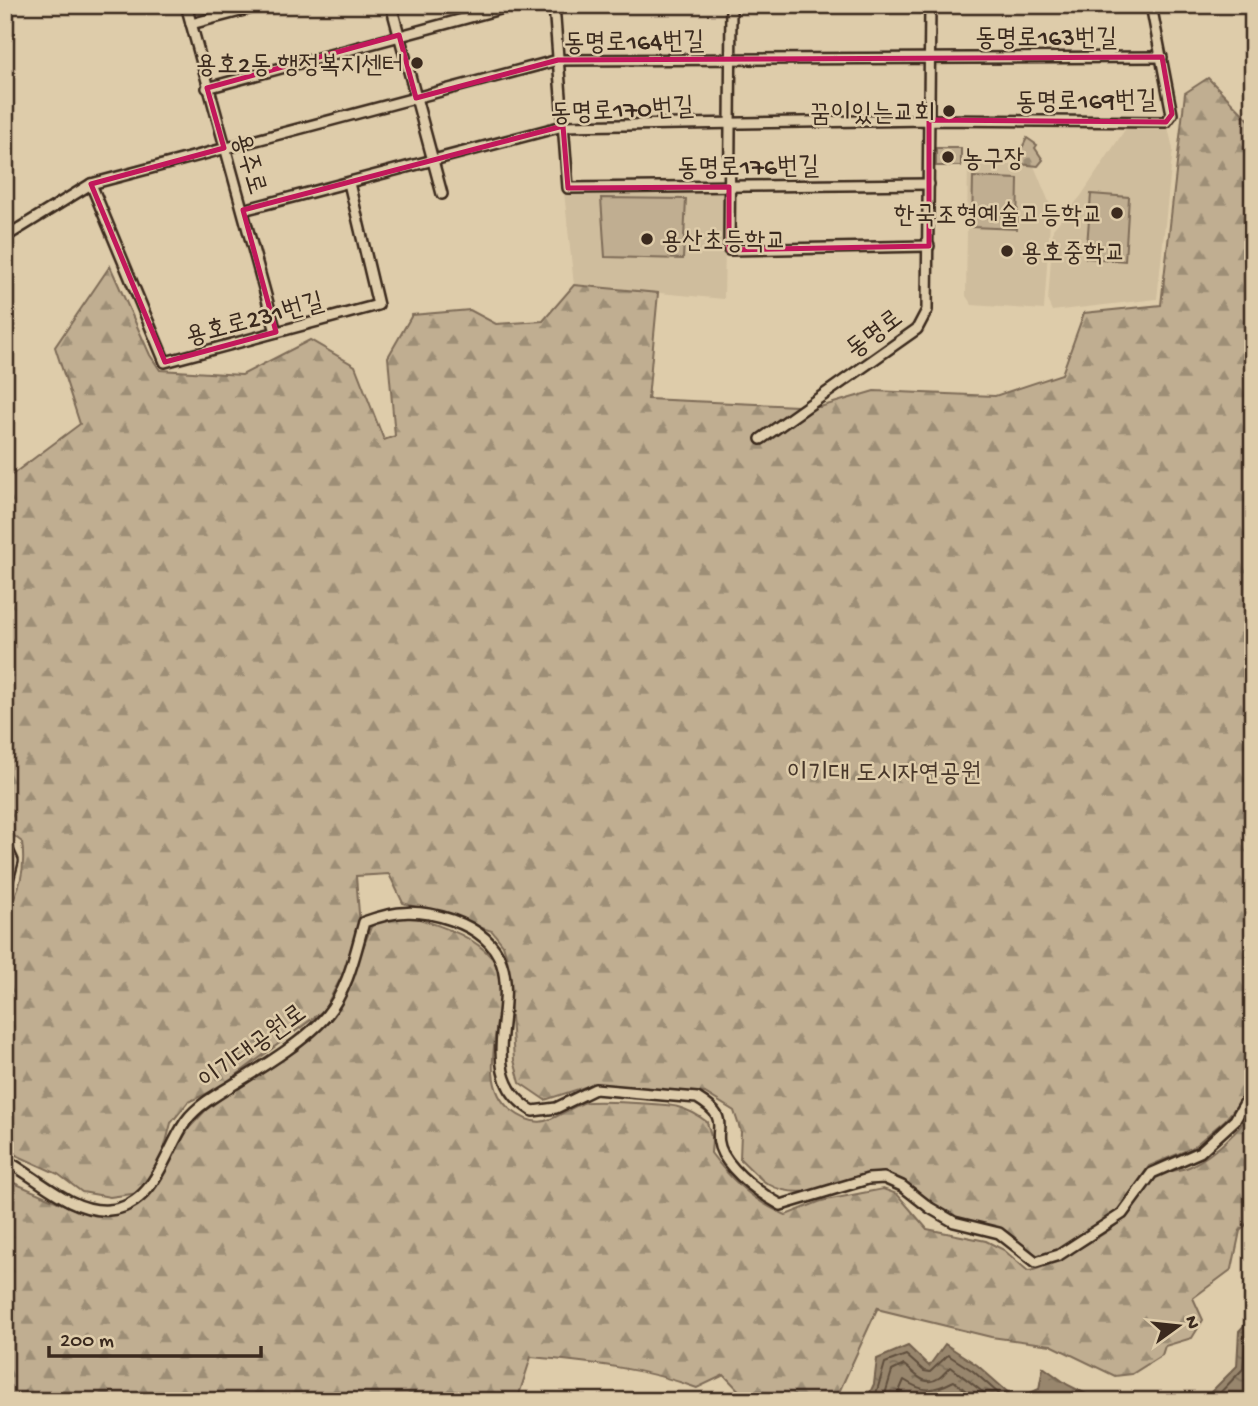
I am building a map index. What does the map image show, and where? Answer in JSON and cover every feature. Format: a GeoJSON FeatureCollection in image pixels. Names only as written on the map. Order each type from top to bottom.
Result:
{"type":"FeatureCollection","features":[{"type":"Feature","properties":{"kind":"street","name":"용주로"},"geometry":{"type":"LineString","coordinates":[[186,5],[276,332]]}},
{"type":"Feature","properties":{"kind":"street"},"geometry":{"type":"LineString","coordinates":[[191,24],[263,5]]}},
{"type":"Feature","properties":{"kind":"street"},"geometry":{"type":"LineString","coordinates":[[391,5],[442,194]]}},
{"type":"Feature","properties":{"kind":"street"},"geometry":{"type":"LineString","coordinates":[[207,88],[515,5]]}},
{"type":"Feature","properties":{"kind":"street"},"geometry":{"type":"LineString","coordinates":[[554,5],[563,127]]}},
{"type":"Feature","properties":{"kind":"street"},"geometry":{"type":"LineString","coordinates":[[731,5],[729,250],[929,247]]}},
{"type":"Feature","properties":{"kind":"street","name":"동명로"},"geometry":{"type":"LineString","coordinates":[[761,439],[917,329],[927,310],[930,5]]}},
{"type":"Feature","properties":{"kind":"street","name":"동명로169번길"},"geometry":{"type":"LineString","coordinates":[[929,120],[1166,122],[1172,114],[1151,5]]}},
{"type":"Feature","properties":{"kind":"street","name":"동명로163번길"},"geometry":{"type":"LineString","coordinates":[[929,58],[1162,57]]}},
{"type":"Feature","properties":{"kind":"street","name":"동명로164번길"},"geometry":{"type":"LineString","coordinates":[[5,237],[91,184],[558,60],[929,58]]}},
{"type":"Feature","properties":{"kind":"street","name":"동명로170번길"},"geometry":{"type":"LineString","coordinates":[[243,210],[563,127],[929,120]]}},
{"type":"Feature","properties":{"kind":"street","name":"동명로176번길"},"geometry":{"type":"LineString","coordinates":[[563,127],[568,188],[929,184]]}},
{"type":"Feature","properties":{"kind":"street","name":"용호로231번길"},"geometry":{"type":"LineString","coordinates":[[91,184],[165,362],[378,305],[349,183]]}},
{"type":"Feature","properties":{"kind":"street"},"geometry":{"type":"LineString","coordinates":[[5,844],[13,861],[5,891]]}},
{"type":"Feature","properties":{"kind":"street","name":"이기대공원로"},"geometry":{"type":"LineString","coordinates":[[5,1160],[47,1187],[88,1208],[107,1210],[132,1203],[149,1187],[186,1121],[196,1111],[256,1071],[326,1016],[345,985],[364,922],[402,911],[421,911],[458,922],[485,935],[497,948],[504,982],[503,1074],[513,1096],[534,1111],[556,1108],[595,1089],[697,1098],[711,1106],[720,1118],[721,1151],[732,1166],[765,1196],[781,1205],[869,1179],[884,1178],[902,1186],[930,1208],[954,1222],[999,1233],[1035,1262],[1059,1255],[1122,1214],[1152,1173],[1199,1152],[1235,1121],[1253,1089]]}},
{"type":"Feature","properties":{"kind":"highlighted area"},"geometry":{"type":"Polygon","coordinates":[[[399,35],[416,98],[558,60],[1162,57],[1172,114],[1166,122],[929,120],[929,246],[729,250],[729,187],[568,188],[563,126],[243,210],[276,332],[165,362],[91,184],[224,148],[207,88],[399,35]]]}},
{"type":"Feature","properties":{"kind":"shaded area","name":"한국조형예술고등학교"},"geometry":{"type":"Polygon","coordinates":[[[1128,125],[1168,127],[1173,149],[1157,299],[1052,311],[1048,302],[1053,229],[1081,196],[1128,125]]]}},
{"type":"Feature","properties":{"kind":"shaded area","name":"용호중학교"},"geometry":{"type":"Polygon","coordinates":[[[968,162],[1034,166],[1051,207],[1044,310],[972,305],[966,296],[968,162]]]}},
{"type":"Feature","properties":{"kind":"shaded area","name":"용산초등학교"},"geometry":{"type":"Polygon","coordinates":[[[726,190],[724,299],[574,285],[564,192],[726,190]]]}},
{"type":"Feature","properties":{"kind":"green space","name":"이기대 도시자연공원"},"geometry":{"type":"Polygon","coordinates":[[[1208,78],[1253,124],[1253,1073],[1241,1101],[1225,1120],[1192,1148],[1149,1166],[1116,1214],[1060,1252],[1041,1257],[1032,1255],[994,1227],[951,1218],[880,1175],[824,1189],[794,1192],[781,1189],[764,1182],[740,1159],[741,1132],[734,1111],[705,1093],[594,1084],[545,1100],[520,1083],[514,1060],[507,958],[503,945],[492,931],[403,903],[389,874],[356,876],[360,926],[346,968],[324,1010],[219,1088],[188,1102],[171,1123],[163,1154],[139,1193],[110,1197],[82,1192],[58,1174],[5,1150],[5,914],[15,897],[23,862],[22,842],[5,829],[5,480],[80,424],[55,347],[110,266],[150,355],[160,370],[242,375],[310,340],[355,366],[384,440],[395,436],[388,357],[412,315],[470,310],[496,324],[543,321],[574,285],[658,293],[648,399],[820,407],[874,391],[995,396],[1062,374],[1084,313],[1161,305],[1185,93],[1208,78]]]}},
{"type":"Feature","properties":{"kind":"green space"},"geometry":{"type":"Polygon","coordinates":[[[1027,138],[1037,145],[1035,148],[1043,160],[1038,166],[1019,164],[1019,154],[1027,138]]]}},
{"type":"Feature","properties":{"kind":"green space","name":"농구장"},"geometry":{"type":"Polygon","coordinates":[[[936,148],[961,148],[961,166],[936,166],[936,148]]]}},
{"type":"Feature","properties":{"kind":"green space"},"geometry":{"type":"Polygon","coordinates":[[[973,177],[1018,179],[1017,229],[972,227],[973,177]]]}},
{"type":"Feature","properties":{"kind":"green space"},"geometry":{"type":"Polygon","coordinates":[[[1091,194],[1129,197],[1125,261],[1086,258],[1091,194]]]}},
{"type":"Feature","properties":{"kind":"green space"},"geometry":{"type":"Polygon","coordinates":[[[601,198],[686,199],[683,259],[605,257],[601,198]]]}},
{"type":"Feature","properties":{"kind":"green space"},"geometry":{"type":"Polygon","coordinates":[[[408,915],[464,936],[484,949],[492,958],[499,972],[501,990],[493,1076],[499,1095],[511,1110],[532,1121],[541,1122],[589,1102],[661,1105],[686,1110],[707,1122],[712,1140],[711,1153],[727,1172],[754,1197],[786,1215],[821,1201],[883,1189],[897,1194],[927,1229],[986,1241],[1004,1250],[1028,1271],[1037,1269],[1064,1257],[1119,1222],[1150,1180],[1159,1174],[1187,1168],[1209,1155],[1235,1133],[1253,1107],[1253,1217],[1240,1231],[1232,1269],[1193,1298],[1203,1320],[1192,1338],[1165,1346],[1162,1355],[1132,1374],[1115,1376],[1051,1345],[991,1337],[881,1310],[878,1307],[835,1401],[749,1401],[724,1375],[697,1388],[636,1371],[531,1357],[517,1401],[5,1401],[5,1179],[74,1209],[114,1215],[130,1210],[143,1201],[155,1186],[189,1128],[206,1110],[314,1032],[349,984],[371,927],[381,920],[408,915]]]}},
{"type":"Feature","properties":{"kind":"water"},"geometry":{"type":"Polygon","coordinates":[[[1253,1316],[1253,1401],[1202,1401],[1237,1366],[1239,1331],[1253,1316]]]}},
{"type":"Feature","properties":{"kind":"water"},"geometry":{"type":"Polygon","coordinates":[[[945,1344],[977,1365],[1011,1395],[1026,1395],[1039,1389],[1043,1367],[1068,1385],[1100,1401],[866,1401],[874,1384],[877,1359],[908,1346],[929,1366],[945,1344]]]}},
{"type":"Feature","properties":{"kind":"place","name":"용호2동 행정복지센터"},"geometry":{"type":"Point","coordinates":[417,63]}},
{"type":"Feature","properties":{"kind":"place","name":"꿈이있는교회"},"geometry":{"type":"Point","coordinates":[949,111]}},
{"type":"Feature","properties":{"kind":"place","name":"농구장"},"geometry":{"type":"Point","coordinates":[948,157]}},
{"type":"Feature","properties":{"kind":"place","name":"한국조형예술고등학교"},"geometry":{"type":"Point","coordinates":[1117,213]}},
{"type":"Feature","properties":{"kind":"place","name":"용산초등학교"},"geometry":{"type":"Point","coordinates":[647,239]}},
{"type":"Feature","properties":{"kind":"place","name":"용호중학교"},"geometry":{"type":"Point","coordinates":[1007,251]}}]}
